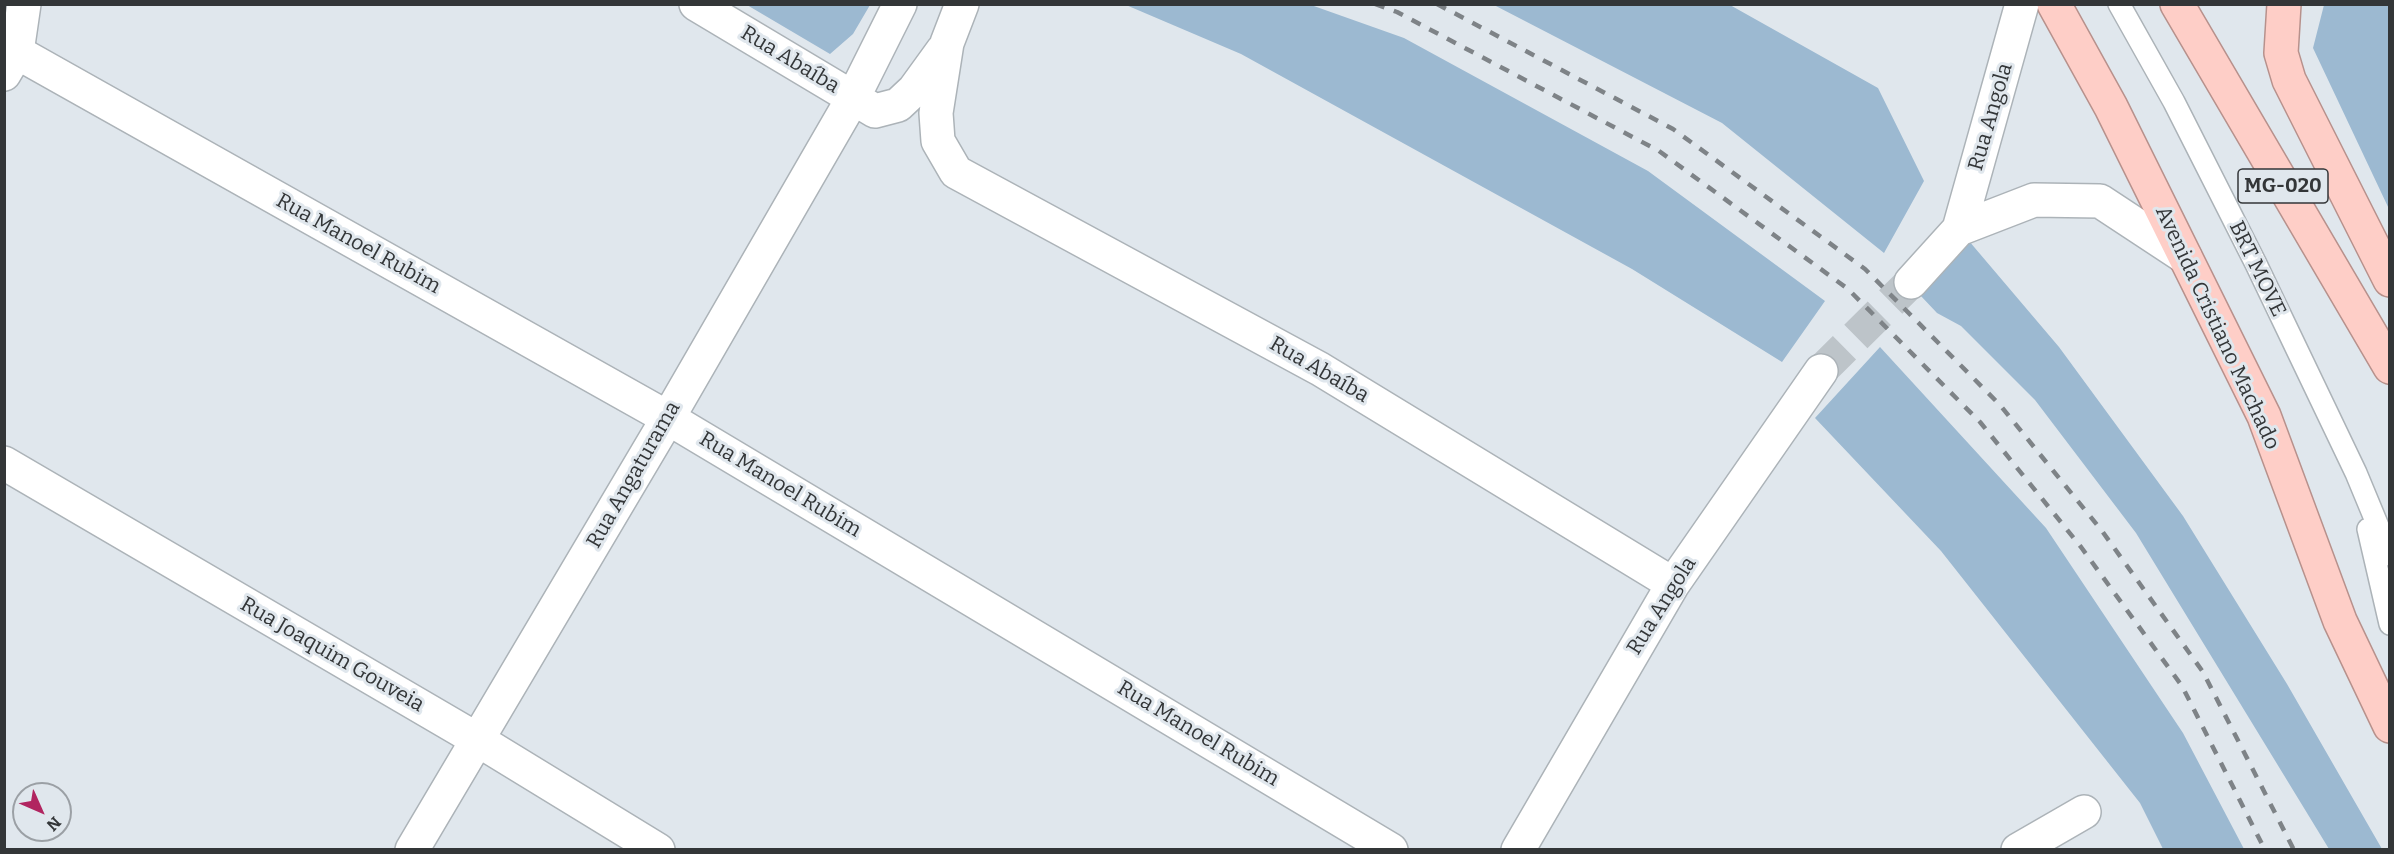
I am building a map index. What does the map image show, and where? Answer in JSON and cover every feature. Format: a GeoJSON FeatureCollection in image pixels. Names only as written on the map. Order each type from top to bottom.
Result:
{"type":"FeatureCollection","features":[{"type":"Feature","properties":{"kind":"highway","name":"Avenida Cristiano Machado"},"geometry":{"type":"LineString","coordinates":[[2054,4],[2111,107],[2264,416],[2340,621],[2390,726]]}},
{"type":"Feature","properties":{"kind":"highway","name":"MG-020"},"geometry":{"type":"LineString","coordinates":[[2176,4],[2390,367]]}},
{"type":"Feature","properties":{"kind":"highway"},"geometry":{"type":"LineString","coordinates":[[2284,4],[2281,53],[2289,80],[2390,280]]}},
{"type":"Feature","properties":{"kind":"street"},"geometry":{"type":"LineString","coordinates":[[9,57],[24,4]]}},
{"type":"Feature","properties":{"kind":"street","name":"Rua Abaíba"},"geometry":{"type":"LineString","coordinates":[[696,4],[853,98]]}},
{"type":"Feature","properties":{"kind":"street","name":"Rua Angaturama"},"geometry":{"type":"LineString","coordinates":[[412,849],[668,418],[853,98],[900,4]]}},
{"type":"Feature","properties":{"kind":"street"},"geometry":{"type":"LineString","coordinates":[[853,98],[875,111],[898,105],[914,90],[947,44],[962,4]]}},
{"type":"Feature","properties":{"kind":"street","name":"Rua Angola"},"geometry":{"type":"LineString","coordinates":[[1911,282],[1959,229],[2022,4]]}},
{"type":"Feature","properties":{"kind":"street","name":"Rua Abaíba"},"geometry":{"type":"LineString","coordinates":[[947,44],[936,113],[938,141],[957,172],[1320,369],[1673,584]]}},
{"type":"Feature","properties":{"kind":"street","name":"Rua Manoel Rubim"},"geometry":{"type":"LineString","coordinates":[[9,57],[668,418],[1391,849]]}},
{"type":"Feature","properties":{"kind":"street","name":"Rua Angola"},"geometry":{"type":"LineString","coordinates":[[1959,229],[2034,200],[2100,201],[2185,257]]}},
{"type":"Feature","properties":{"kind":"street","name":"Rua Angola"},"geometry":{"type":"LineString","coordinates":[[1518,849],[1673,584],[1821,371]]}},
{"type":"Feature","properties":{"kind":"street","name":"Rua Joaquim Gouveia"},"geometry":{"type":"LineString","coordinates":[[4,463],[478,740],[658,849]]}},
{"type":"Feature","properties":{"kind":"street"},"geometry":{"type":"LineString","coordinates":[[2025,848],[2084,812]]}},
{"type":"Feature","properties":{"kind":"lane","name":"BRT MOVE"},"geometry":{"type":"LineString","coordinates":[[2119,4],[2174,102],[2256,264],[2356,473],[2390,555]]}},
{"type":"Feature","properties":{"kind":"lane","name":"BRT MOVE"},"geometry":{"type":"LineString","coordinates":[[2356,473],[2390,524]]}},
{"type":"Feature","properties":{"kind":"lane","name":"BRT MOVE"},"geometry":{"type":"LineString","coordinates":[[2356,473],[2390,624]]}},
{"type":"Feature","properties":{"kind":"shaded area"},"geometry":{"type":"Polygon","coordinates":[[[747,5],[870,5],[853,34],[830,54],[747,5]]]}},
{"type":"Feature","properties":{"kind":"shaded area"},"geometry":{"type":"Polygon","coordinates":[[[1126,5],[1311,5],[1404,38],[1648,171],[1825,301],[1782,362],[1632,269],[1241,54],[1126,5]]]}},
{"type":"Feature","properties":{"kind":"shaded area"},"geometry":{"type":"Polygon","coordinates":[[[1494,5],[1730,5],[1878,88],[1924,181],[1884,253],[1722,123],[1494,5]]]}},
{"type":"Feature","properties":{"kind":"shaded area"},"geometry":{"type":"Polygon","coordinates":[[[2324,5],[2389,5],[2389,209],[2313,48],[2324,5]]]}},
{"type":"Feature","properties":{"kind":"shaded area"},"geometry":{"type":"Polygon","coordinates":[[[1969,241],[2059,347],[2183,516],[2287,684],[2382,849],[2329,849],[2136,533],[2035,400],[1961,326],[1937,313],[1920,295],[1969,241]]]}},
{"type":"Feature","properties":{"kind":"shaded area"},"geometry":{"type":"Polygon","coordinates":[[[1880,347],[2046,528],[2183,733],[2244,849],[2163,849],[2140,803],[1941,551],[1815,418],[1880,347]]]}},
{"type":"Feature","properties":{"kind":"tunnel"},"geometry":{"type":"LineString","coordinates":[[1821,371],[1911,282]]}},
{"type":"Feature","properties":{"kind":"railway"},"geometry":{"type":"LineString","coordinates":[[1375,4],[1397,12],[1659,151],[1848,289],[1980,422],[2081,547],[2182,686],[2265,850]]}},
{"type":"Feature","properties":{"kind":"railway"},"geometry":{"type":"LineString","coordinates":[[1437,4],[1673,129],[1865,269],[2000,405],[2102,531],[2203,672],[2294,850]]}}]}
